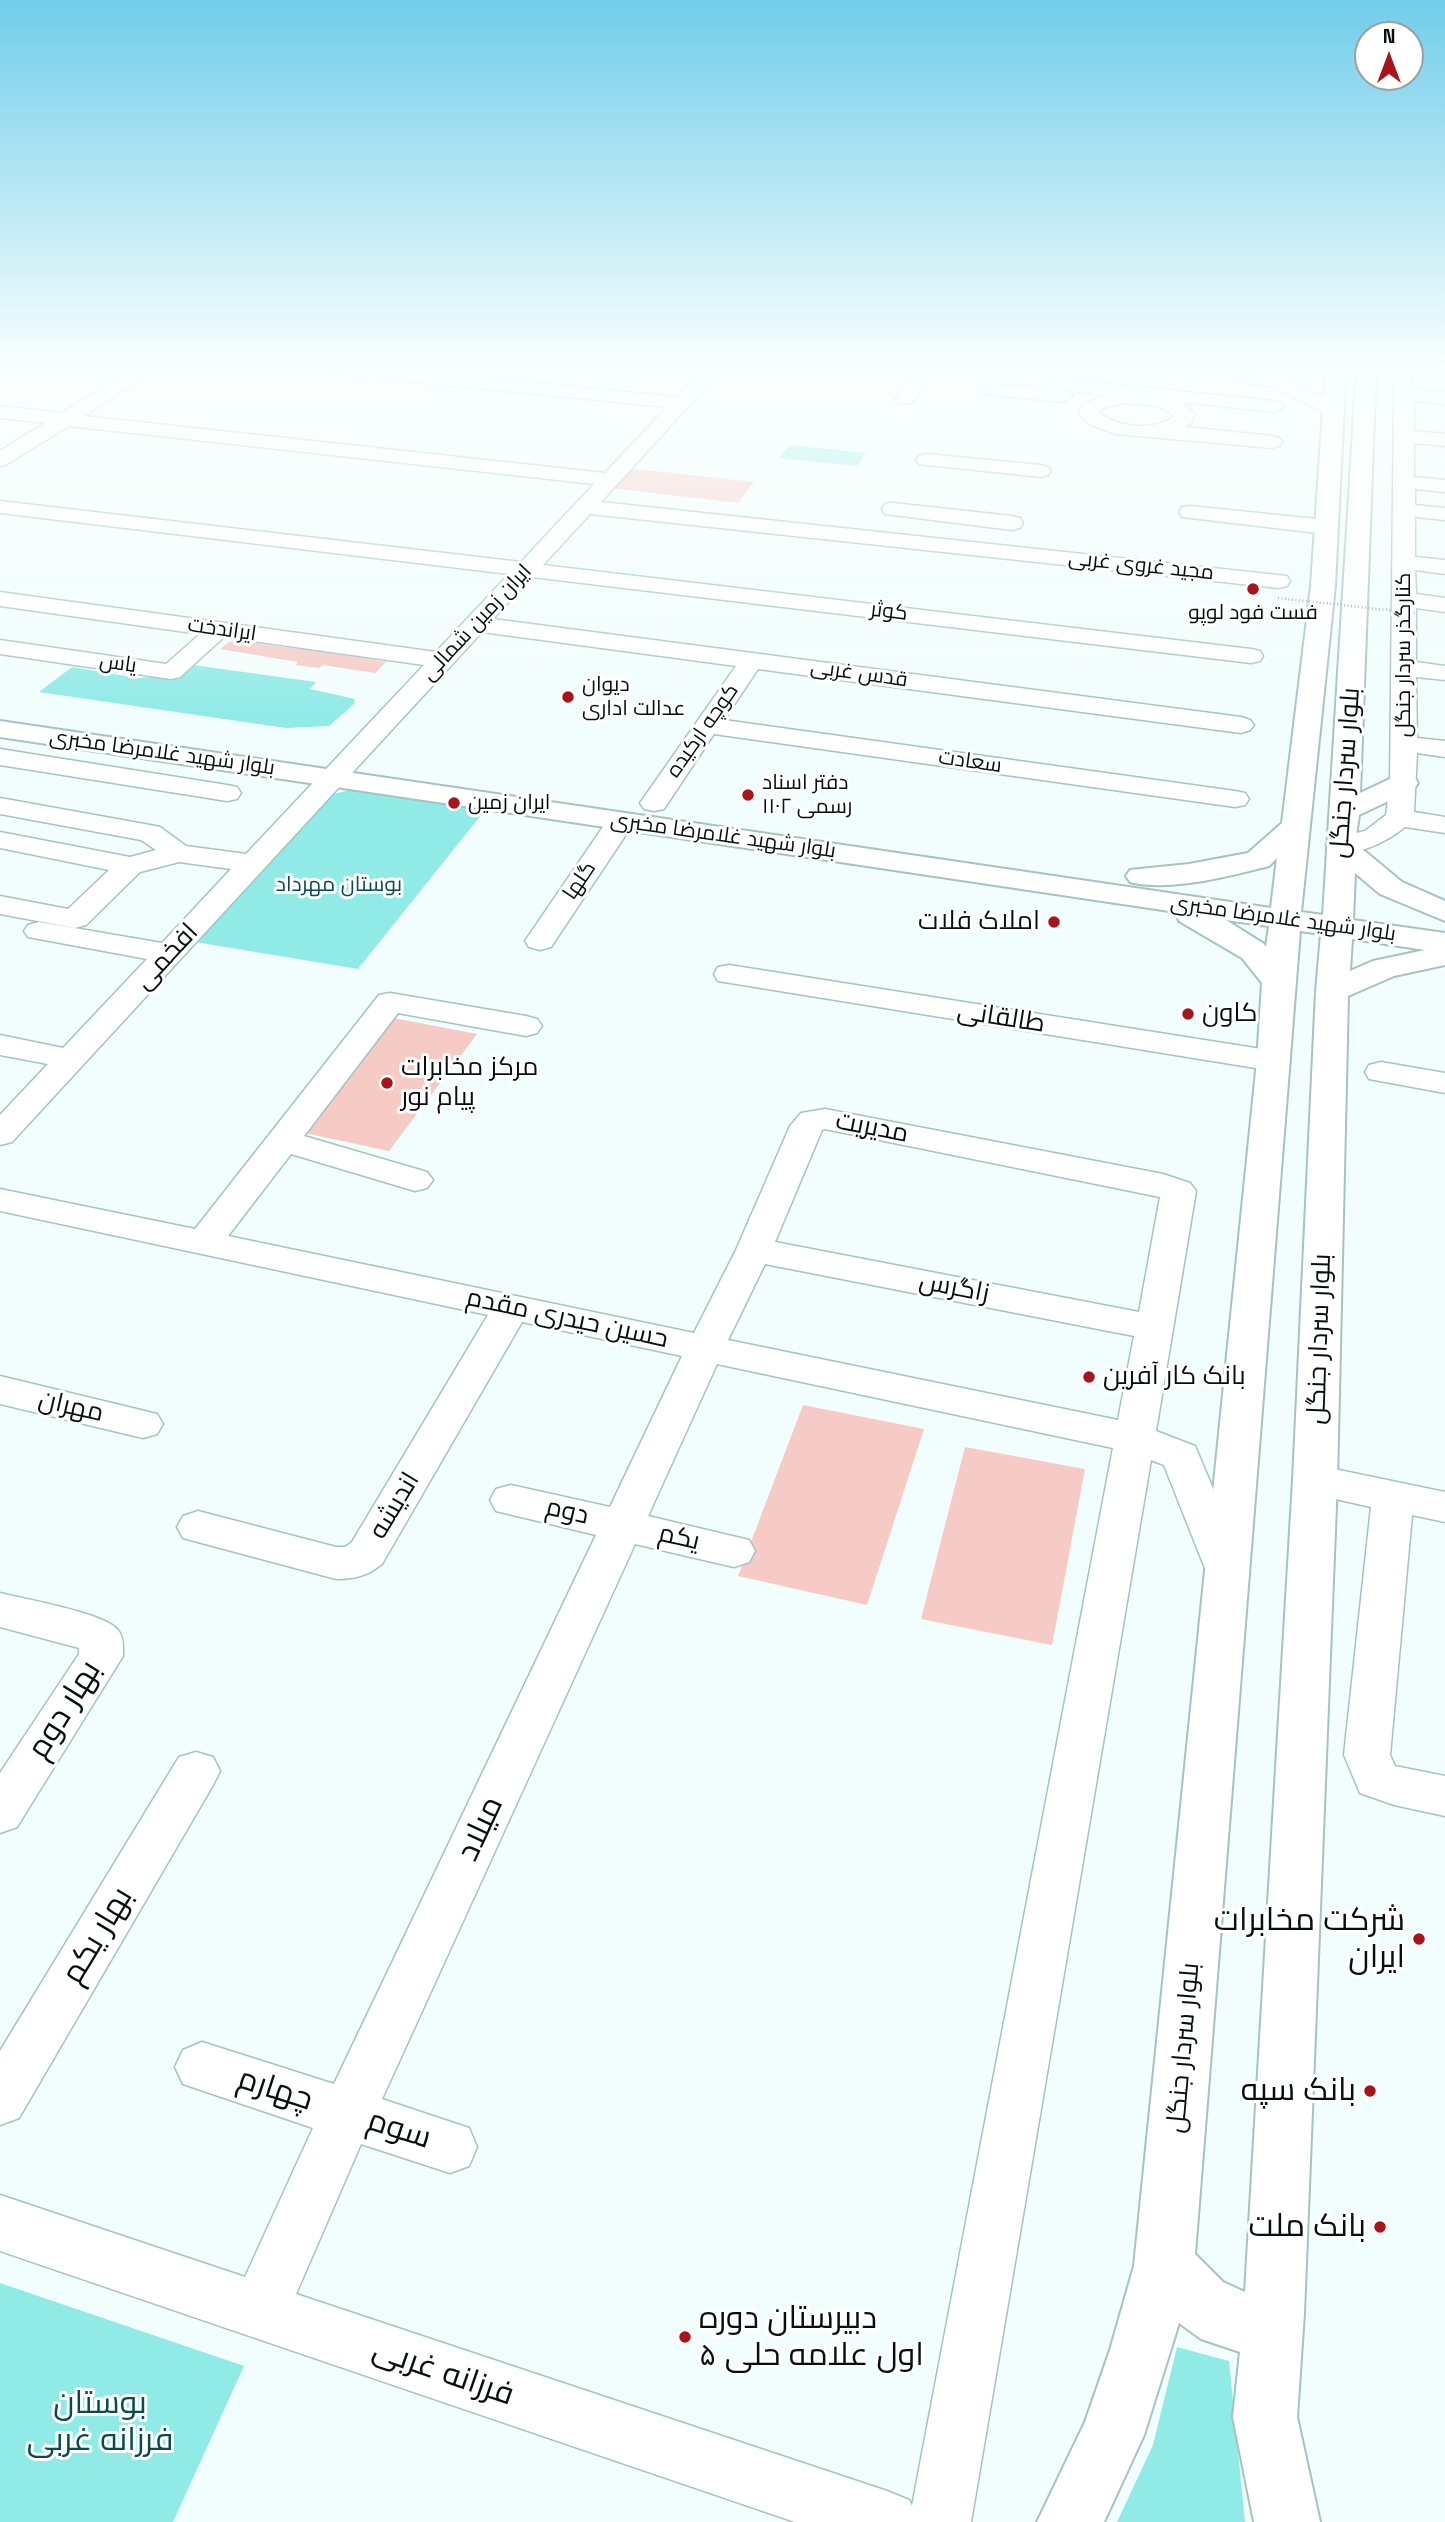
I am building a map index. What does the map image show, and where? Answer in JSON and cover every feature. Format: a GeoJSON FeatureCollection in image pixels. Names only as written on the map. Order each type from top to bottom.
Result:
{"type":"FeatureCollection","features":[{"type":"Feature","properties":{"kind":"main road","name":"بلوار سردار جنگل"},"geometry":{"type":"LineString","coordinates":[[1070,2522],[1112,2435],[1142,2350],[1164,2266],[1274,1061],[1278,982],[1322,593],[1329,484]]}},
{"type":"Feature","properties":{"kind":"main road","name":"بلوار سردار جنگل"},"geometry":{"type":"LineString","coordinates":[[1287,2522],[1265,2417],[1275,2313],[1315,1480],[1332,991],[1340,845],[1345,811],[1361,484]]}},
{"type":"Feature","properties":{"kind":"main road","name":"بلوار شهید غلامرضا مخبری"},"geometry":{"type":"LineString","coordinates":[[0,706],[621,821],[1150,888],[1286,908],[1338,916],[1445,943]]}},
{"type":"Feature","properties":{"kind":"main road","name":"بلوار شهید غلامرضا مخبری"},"geometry":{"type":"LineString","coordinates":[[0,729],[654,803],[1150,888]]}},
{"type":"Feature","properties":{"kind":"main road"},"geometry":{"type":"LineString","coordinates":[[1345,811],[1404,783]]}},
{"type":"Feature","properties":{"kind":"main road"},"geometry":{"type":"LineString","coordinates":[[1150,888],[1189,873],[1258,860],[1296,825]]}},
{"type":"Feature","properties":{"kind":"main road"},"geometry":{"type":"LineString","coordinates":[[1340,845],[1391,888],[1445,912]]}},
{"type":"Feature","properties":{"kind":"main road"},"geometry":{"type":"LineString","coordinates":[[1150,888],[1253,951],[1278,982]]}},
{"type":"Feature","properties":{"kind":"main road","name":"بلوار شهید غلامرضا مخبری"},"geometry":{"type":"LineString","coordinates":[[1338,916],[1445,918]]}},
{"type":"Feature","properties":{"kind":"main road"},"geometry":{"type":"LineString","coordinates":[[1332,991],[1384,968],[1445,955]]}},
{"type":"Feature","properties":{"kind":"main road"},"geometry":{"type":"LineString","coordinates":[[1164,2266],[1202,2302],[1223,2317],[1254,2325],[1275,2313]]}},
{"type":"Feature","properties":{"kind":"street","name":"ایران زمین شمالی"},"geometry":{"type":"LineString","coordinates":[[343,768],[607,484]]}},
{"type":"Feature","properties":{"kind":"street"},"geometry":{"type":"LineString","coordinates":[[1015,484],[1031,488]]}},
{"type":"Feature","properties":{"kind":"street","name":"کنارگذر سردار جنگل"},"geometry":{"type":"LineString","coordinates":[[1399,818],[1404,783],[1404,668],[1409,607],[1404,562],[1404,484]]}},
{"type":"Feature","properties":{"kind":"street"},"geometry":{"type":"LineString","coordinates":[[1421,484],[1445,486]]}},
{"type":"Feature","properties":{"kind":"street"},"geometry":{"type":"LineString","coordinates":[[893,509],[1031,488]]}},
{"type":"Feature","properties":{"kind":"street"},"geometry":{"type":"LineString","coordinates":[[996,551],[1031,488]]}},
{"type":"Feature","properties":{"kind":"street","name":"مجید غروی غربی"},"geometry":{"type":"LineString","coordinates":[[585,507],[996,551],[1278,590]]}},
{"type":"Feature","properties":{"kind":"street","name":"کوثر"},"geometry":{"type":"LineString","coordinates":[[0,508],[528,568],[1251,656]]}},
{"type":"Feature","properties":{"kind":"street"},"geometry":{"type":"LineString","coordinates":[[1404,510],[1445,514]]}},
{"type":"Feature","properties":{"kind":"street"},"geometry":{"type":"LineString","coordinates":[[1190,512],[1326,527]]}},
{"type":"Feature","properties":{"kind":"street"},"geometry":{"type":"LineString","coordinates":[[1404,562],[1445,567]]}},
{"type":"Feature","properties":{"kind":"street","name":"ایراندخت"},"geometry":{"type":"LineString","coordinates":[[0,599],[443,660]]}},
{"type":"Feature","properties":{"kind":"street"},"geometry":{"type":"LineString","coordinates":[[1409,607],[1445,605]]}},
{"type":"Feature","properties":{"kind":"street","name":"قدس غربی"},"geometry":{"type":"LineString","coordinates":[[476,624],[1241,725]]}},
{"type":"Feature","properties":{"kind":"street","name":"یاس"},"geometry":{"type":"LineString","coordinates":[[0,647],[171,672],[219,629]]}},
{"type":"Feature","properties":{"kind":"street","name":"کوچه ارکیده"},"geometry":{"type":"LineString","coordinates":[[654,803],[752,660]]}},
{"type":"Feature","properties":{"kind":"street"},"geometry":{"type":"LineString","coordinates":[[1404,668],[1445,673]]}},
{"type":"Feature","properties":{"kind":"street","name":"سعادت"},"geometry":{"type":"LineString","coordinates":[[705,725],[1235,799]]}},
{"type":"Feature","properties":{"kind":"street"},"geometry":{"type":"LineString","coordinates":[[1404,744],[1445,750]]}},
{"type":"Feature","properties":{"kind":"street"},"geometry":{"type":"LineString","coordinates":[[0,757],[227,793]]}},
{"type":"Feature","properties":{"kind":"street","name":"افخمی"},"geometry":{"type":"LineString","coordinates":[[0,1135],[343,768]]}},
{"type":"Feature","properties":{"kind":"street"},"geometry":{"type":"LineString","coordinates":[[0,806],[150,833],[178,853]]}},
{"type":"Feature","properties":{"kind":"street"},"geometry":{"type":"LineString","coordinates":[[1340,845],[1375,837],[1399,818],[1445,825]]}},
{"type":"Feature","properties":{"kind":"street","name":"گلها"},"geometry":{"type":"LineString","coordinates":[[540,941],[621,821]]}},
{"type":"Feature","properties":{"kind":"street"},"geometry":{"type":"LineString","coordinates":[[0,840],[130,866],[178,853],[253,864]]}},
{"type":"Feature","properties":{"kind":"street"},"geometry":{"type":"LineString","coordinates":[[0,905],[75,919],[130,866]]}},
{"type":"Feature","properties":{"kind":"street"},"geometry":{"type":"LineString","coordinates":[[0,924],[170,954]]}},
{"type":"Feature","properties":{"kind":"street","name":"طالقانی"},"geometry":{"type":"LineString","coordinates":[[729,974],[1274,1061]]}},
{"type":"Feature","properties":{"kind":"street"},"geometry":{"type":"LineString","coordinates":[[202,1244],[390,1002],[526,1026]]}},
{"type":"Feature","properties":{"kind":"street"},"geometry":{"type":"LineString","coordinates":[[0,1045],[72,1059]]}},
{"type":"Feature","properties":{"kind":"street"},"geometry":{"type":"LineString","coordinates":[[1381,1072],[1445,1083]]}},
{"type":"Feature","properties":{"kind":"street","name":"مدیریت"},"geometry":{"type":"LineString","coordinates":[[705,1348],[754,1250],[807,1126],[813,1119],[825,1119],[1163,1185],[1178,1191],[1153,1327]]}},
{"type":"Feature","properties":{"kind":"street"},"geometry":{"type":"LineString","coordinates":[[282,1140],[415,1180]]}},
{"type":"Feature","properties":{"kind":"street","name":"حسین حیدری مقدم"},"geometry":{"type":"LineString","coordinates":[[0,1200],[1134,1438],[1181,1456],[1227,1574]]}},
{"type":"Feature","properties":{"kind":"street","name":"زاگرس"},"geometry":{"type":"LineString","coordinates":[[754,1250],[1153,1327]]}},
{"type":"Feature","properties":{"kind":"street","name":"اندیشه"},"geometry":{"type":"LineString","coordinates":[[198,1527],[336,1563],[354,1563],[367,1553],[512,1307]]}},
{"type":"Feature","properties":{"kind":"street"},"geometry":{"type":"LineString","coordinates":[[940,2522],[1153,1327]]}},
{"type":"Feature","properties":{"kind":"street","name":"میلاد"},"geometry":{"type":"LineString","coordinates":[[259,2311],[348,2113],[705,1348]]}},
{"type":"Feature","properties":{"kind":"street","name":"مهران"},"geometry":{"type":"LineString","coordinates":[[0,1390],[143,1424]]}},
{"type":"Feature","properties":{"kind":"street"},"geometry":{"type":"LineString","coordinates":[[1315,1480],[1445,1507]]}},
{"type":"Feature","properties":{"kind":"street"},"geometry":{"type":"LineString","coordinates":[[1393,1497],[1367,1755],[1377,1779],[1445,1796]]}},
{"type":"Feature","properties":{"kind":"street","name":"دوم"},"geometry":{"type":"LineString","coordinates":[[511,1500],[623,1525]]}},
{"type":"Feature","properties":{"kind":"street","name":"یکم"},"geometry":{"type":"LineString","coordinates":[[623,1525],[734,1551]]}},
{"type":"Feature","properties":{"kind":"street","name":"بهار دوم"},"geometry":{"type":"LineString","coordinates":[[0,1610],[86,1631],[102,1640],[102,1656],[0,1814]]}},
{"type":"Feature","properties":{"kind":"street","name":"بهار یکم"},"geometry":{"type":"LineString","coordinates":[[0,2100],[196,1772]]}},
{"type":"Feature","properties":{"kind":"street","name":"چهارم"},"geometry":{"type":"LineString","coordinates":[[202,2067],[348,2113]]}},
{"type":"Feature","properties":{"kind":"street","name":"سوم"},"geometry":{"type":"LineString","coordinates":[[348,2113],[450,2147]]}},
{"type":"Feature","properties":{"kind":"street","name":"فرزانه غربی"},"geometry":{"type":"LineString","coordinates":[[0,2223],[887,2522]]}},
{"type":"Feature","properties":{"kind":"street"},"geometry":{"type":"LineString","coordinates":[[1265,2417],[1317,2522]]}},
{"type":"Feature","properties":{"kind":"path"},"geometry":{"type":"LineString","coordinates":[[1278,590],[1409,607]]}},
{"type":"Feature","properties":{"kind":"green space"},"geometry":{"type":"Polygon","coordinates":[[[193,665],[316,682],[310,689],[355,699],[354,704],[329,726],[286,728],[39,692],[72,667],[138,678],[179,675],[193,665]]]}},
{"type":"Feature","properties":{"kind":"green space","name":"بوستان مهرداد"},"geometry":{"type":"Polygon","coordinates":[[[349,790],[485,810],[358,969],[195,942],[330,795],[349,790]]]}},
{"type":"Feature","properties":{"kind":"green space","name":"بوستان فرزانه غربی"},"geometry":{"type":"Polygon","coordinates":[[[0,2283],[244,2366],[173,2522],[0,2522],[0,2283]]]}},
{"type":"Feature","properties":{"kind":"green space"},"geometry":{"type":"Polygon","coordinates":[[[1177,2347],[1229,2361],[1245,2522],[1117,2522],[1153,2445],[1177,2347]]]}},
{"type":"Feature","properties":{"kind":"building"},"geometry":{"type":"Polygon","coordinates":[[[614,484],[753,484],[738,503],[610,488],[614,484]]]}},
{"type":"Feature","properties":{"kind":"building"},"geometry":{"type":"Polygon","coordinates":[[[244,639],[264,641],[261,644],[299,649],[302,647],[386,662],[375,673],[323,665],[319,668],[295,665],[298,662],[220,649],[229,642],[244,639]]]}},
{"type":"Feature","properties":{"kind":"building","name":"مرکز مخابرات پیام نور"},"geometry":{"type":"Polygon","coordinates":[[[388,1017],[477,1034],[389,1151],[295,1131],[388,1017]]]}},
{"type":"Feature","properties":{"kind":"building"},"geometry":{"type":"Polygon","coordinates":[[[803,1405],[924,1429],[867,1605],[738,1576],[803,1405]]]}},
{"type":"Feature","properties":{"kind":"building"},"geometry":{"type":"Polygon","coordinates":[[[965,1447],[1085,1469],[1052,1645],[921,1619],[965,1447]]]}},
{"type":"Feature","properties":{"kind":"place","name":"فست فود لوپو"},"geometry":{"type":"Point","coordinates":[1253,589]}},
{"type":"Feature","properties":{"kind":"place","name":"دیوان عدالت اداری"},"geometry":{"type":"Point","coordinates":[568,697]}},
{"type":"Feature","properties":{"kind":"place","name":"دفتر اسناد رسمی ۱۱۰۲"},"geometry":{"type":"Point","coordinates":[748,795]}},
{"type":"Feature","properties":{"kind":"place","name":"ایران زمین"},"geometry":{"type":"Point","coordinates":[454,803]}},
{"type":"Feature","properties":{"kind":"place","name":"املاک فلات"},"geometry":{"type":"Point","coordinates":[1054,922]}},
{"type":"Feature","properties":{"kind":"place","name":"کاون"},"geometry":{"type":"Point","coordinates":[1188,1014]}},
{"type":"Feature","properties":{"kind":"place","name":"مرکز مخابرات پیام نور"},"geometry":{"type":"Point","coordinates":[387,1083]}},
{"type":"Feature","properties":{"kind":"place","name":"بانک کار آفرین"},"geometry":{"type":"Point","coordinates":[1089,1377]}},
{"type":"Feature","properties":{"kind":"place","name":"شرکت مخابرات ایران"},"geometry":{"type":"Point","coordinates":[1419,1939]}},
{"type":"Feature","properties":{"kind":"place","name":"بانک سپه"},"geometry":{"type":"Point","coordinates":[1370,2091]}},
{"type":"Feature","properties":{"kind":"place","name":"بانک ملت"},"geometry":{"type":"Point","coordinates":[1380,2227]}},
{"type":"Feature","properties":{"kind":"place","name":"دبیرستان دوره اول علامه حلی ۵"},"geometry":{"type":"Point","coordinates":[685,2337]}}]}
